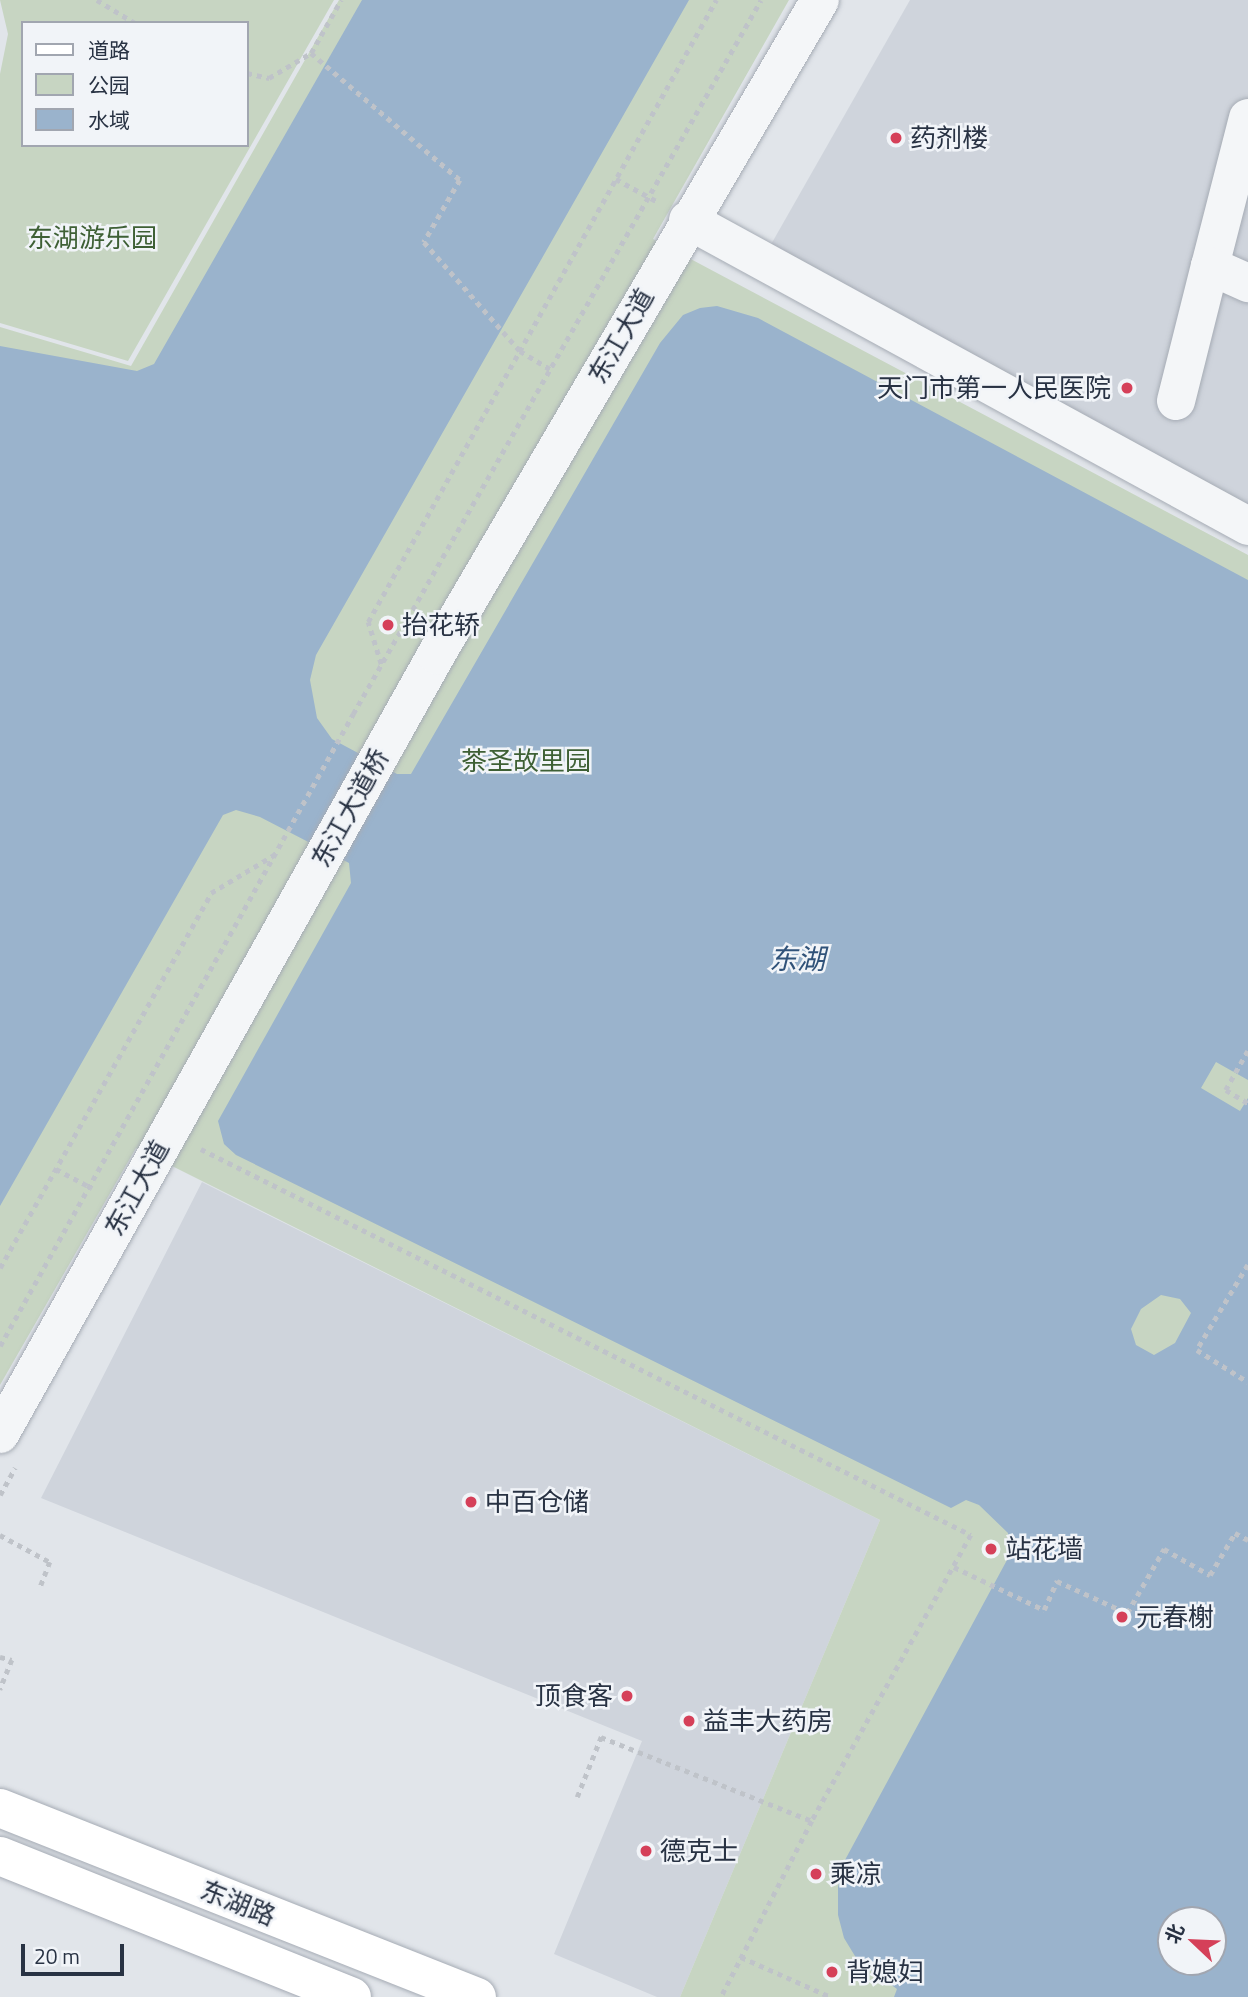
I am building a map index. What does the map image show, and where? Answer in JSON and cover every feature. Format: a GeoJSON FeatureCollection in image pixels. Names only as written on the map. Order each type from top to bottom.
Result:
{"type":"FeatureCollection","features":[{"type":"Feature","properties":{"kind":"main road","name":"东湖路"},"geometry":{"type":"LineString","coordinates":[[0,1808],[477,1997]]}},
{"type":"Feature","properties":{"kind":"main road","name":"东湖路"},"geometry":{"type":"LineString","coordinates":[[0,1856],[352,1997]]}},
{"type":"Feature","properties":{"kind":"street","name":"东江大道"},"geometry":{"type":"LineString","coordinates":[[425,674],[688,220],[820,0]]}},
{"type":"Feature","properties":{"kind":"street"},"geometry":{"type":"LineString","coordinates":[[1175,401],[1248,118]]}},
{"type":"Feature","properties":{"kind":"street"},"geometry":{"type":"LineString","coordinates":[[688,220],[1248,526]]}},
{"type":"Feature","properties":{"kind":"street"},"geometry":{"type":"LineString","coordinates":[[1210,265],[1248,283]]}},
{"type":"Feature","properties":{"kind":"street","name":"东江大道桥"},"geometry":{"type":"LineString","coordinates":[[275,943],[425,674]]}},
{"type":"Feature","properties":{"kind":"street","name":"东江大道"},"geometry":{"type":"LineString","coordinates":[[10,1447],[126,1207],[275,943]]}},
{"type":"Feature","properties":{"kind":"path"},"geometry":{"type":"LineString","coordinates":[[97,0],[132,21]]}},
{"type":"Feature","properties":{"kind":"path"},"geometry":{"type":"LineString","coordinates":[[248,74],[269,78],[310,53],[341,0]]}},
{"type":"Feature","properties":{"kind":"path"},"geometry":{"type":"LineString","coordinates":[[381,664],[368,622],[716,0]]}},
{"type":"Feature","properties":{"kind":"path"},"geometry":{"type":"LineString","coordinates":[[0,1346],[381,664],[761,0]]}},
{"type":"Feature","properties":{"kind":"path"},"geometry":{"type":"LineString","coordinates":[[310,53],[460,180],[424,242],[520,351],[550,369]]}},
{"type":"Feature","properties":{"kind":"path"},"geometry":{"type":"LineString","coordinates":[[616,179],[688,220]]}},
{"type":"Feature","properties":{"kind":"path"},"geometry":{"type":"LineString","coordinates":[[0,1268],[211,893],[275,855]]}},
{"type":"Feature","properties":{"kind":"path"},"geometry":{"type":"LineString","coordinates":[[1248,1051],[1226,1090],[1248,1103]]}},
{"type":"Feature","properties":{"kind":"path"},"geometry":{"type":"LineString","coordinates":[[192,1152],[207,1150],[971,1535],[812,1821],[721,1997]]}},
{"type":"Feature","properties":{"kind":"path"},"geometry":{"type":"LineString","coordinates":[[56,1169],[126,1207]]}},
{"type":"Feature","properties":{"kind":"path"},"geometry":{"type":"LineString","coordinates":[[1248,1265],[1197,1350],[1248,1382]]}},
{"type":"Feature","properties":{"kind":"path"},"geometry":{"type":"LineString","coordinates":[[0,1495],[10,1447]]}},
{"type":"Feature","properties":{"kind":"path"},"geometry":{"type":"LineString","coordinates":[[954,1567],[1044,1610],[1057,1581],[1127,1613],[1164,1549],[1210,1574],[1235,1533],[1248,1540]]}},
{"type":"Feature","properties":{"kind":"path"},"geometry":{"type":"LineString","coordinates":[[0,1535],[50,1562],[41,1586]]}},
{"type":"Feature","properties":{"kind":"path"},"geometry":{"type":"LineString","coordinates":[[0,1657],[12,1660],[0,1689]]}},
{"type":"Feature","properties":{"kind":"path"},"geometry":{"type":"LineString","coordinates":[[577,1797],[601,1737],[812,1821]]}},
{"type":"Feature","properties":{"kind":"path"},"geometry":{"type":"LineString","coordinates":[[741,1957],[831,1997]]}},
{"type":"Feature","properties":{"kind":"shaded area","name":"天门市第一人民医院"},"geometry":{"type":"Polygon","coordinates":[[[910,0],[1248,0],[1248,521],[765,255],[910,0]]]}},
{"type":"Feature","properties":{"kind":"shaded area","name":"中百仓储"},"geometry":{"type":"Polygon","coordinates":[[[202,1182],[880,1520],[680,1997],[657,1997],[554,1954],[642,1741],[41,1498],[202,1182]]]}},
{"type":"Feature","properties":{"kind":"green space","name":"东湖游乐园"},"geometry":{"type":"Polygon","coordinates":[[[0,0],[334,0],[128,361],[0,323],[0,74],[8,34],[0,0]]]}},
{"type":"Feature","properties":{"kind":"green space","name":"东湖"},"geometry":{"type":"Polygon","coordinates":[[[339,0],[789,0],[653,239],[1248,555],[1248,1997],[680,1997],[880,1520],[136,1148],[0,1385],[0,327],[131,366],[339,0]]]}},
{"type":"Feature","properties":{"kind":"water","name":"东湖"},"geometry":{"type":"Polygon","coordinates":[[[362,0],[689,0],[316,655],[310,680],[317,718],[332,739],[397,774],[411,774],[660,343],[683,315],[700,308],[717,306],[758,318],[1248,580],[1248,1080],[1216,1062],[1201,1088],[1240,1111],[1248,1098],[1248,1997],[894,1997],[897,1989],[858,1961],[844,1938],[838,1915],[838,1887],[845,1860],[1007,1560],[1008,1533],[979,1505],[966,1500],[951,1508],[236,1155],[224,1144],[218,1121],[351,883],[349,863],[260,817],[236,810],[223,815],[0,1206],[0,346],[137,371],[154,364],[362,0]],[[1161,1295],[1141,1309],[1131,1329],[1136,1345],[1154,1355],[1175,1343],[1191,1313],[1180,1299],[1161,1295]]]}},
{"type":"Feature","properties":{"kind":"place","name":"药剂楼"},"geometry":{"type":"Point","coordinates":[896,138]}},
{"type":"Feature","properties":{"kind":"place","name":"天门市第一人民医院"},"geometry":{"type":"Point","coordinates":[1127,388]}},
{"type":"Feature","properties":{"kind":"place","name":"抬花轿"},"geometry":{"type":"Point","coordinates":[388,625]}},
{"type":"Feature","properties":{"kind":"place","name":"中百仓储"},"geometry":{"type":"Point","coordinates":[471,1502]}},
{"type":"Feature","properties":{"kind":"place","name":"站花墙"},"geometry":{"type":"Point","coordinates":[991,1549]}},
{"type":"Feature","properties":{"kind":"place","name":"元春榭"},"geometry":{"type":"Point","coordinates":[1122,1617]}},
{"type":"Feature","properties":{"kind":"place","name":"顶食客"},"geometry":{"type":"Point","coordinates":[627,1696]}},
{"type":"Feature","properties":{"kind":"place","name":"益丰大药房"},"geometry":{"type":"Point","coordinates":[689,1721]}},
{"type":"Feature","properties":{"kind":"place","name":"德克士"},"geometry":{"type":"Point","coordinates":[646,1851]}},
{"type":"Feature","properties":{"kind":"place","name":"乘凉"},"geometry":{"type":"Point","coordinates":[816,1874]}},
{"type":"Feature","properties":{"kind":"place","name":"背媳妇"},"geometry":{"type":"Point","coordinates":[832,1972]}},
{"type":"Feature","properties":{"kind":"park label","name":"茶圣故里园"},"geometry":{"type":"Point","coordinates":[526,761]}}]}
